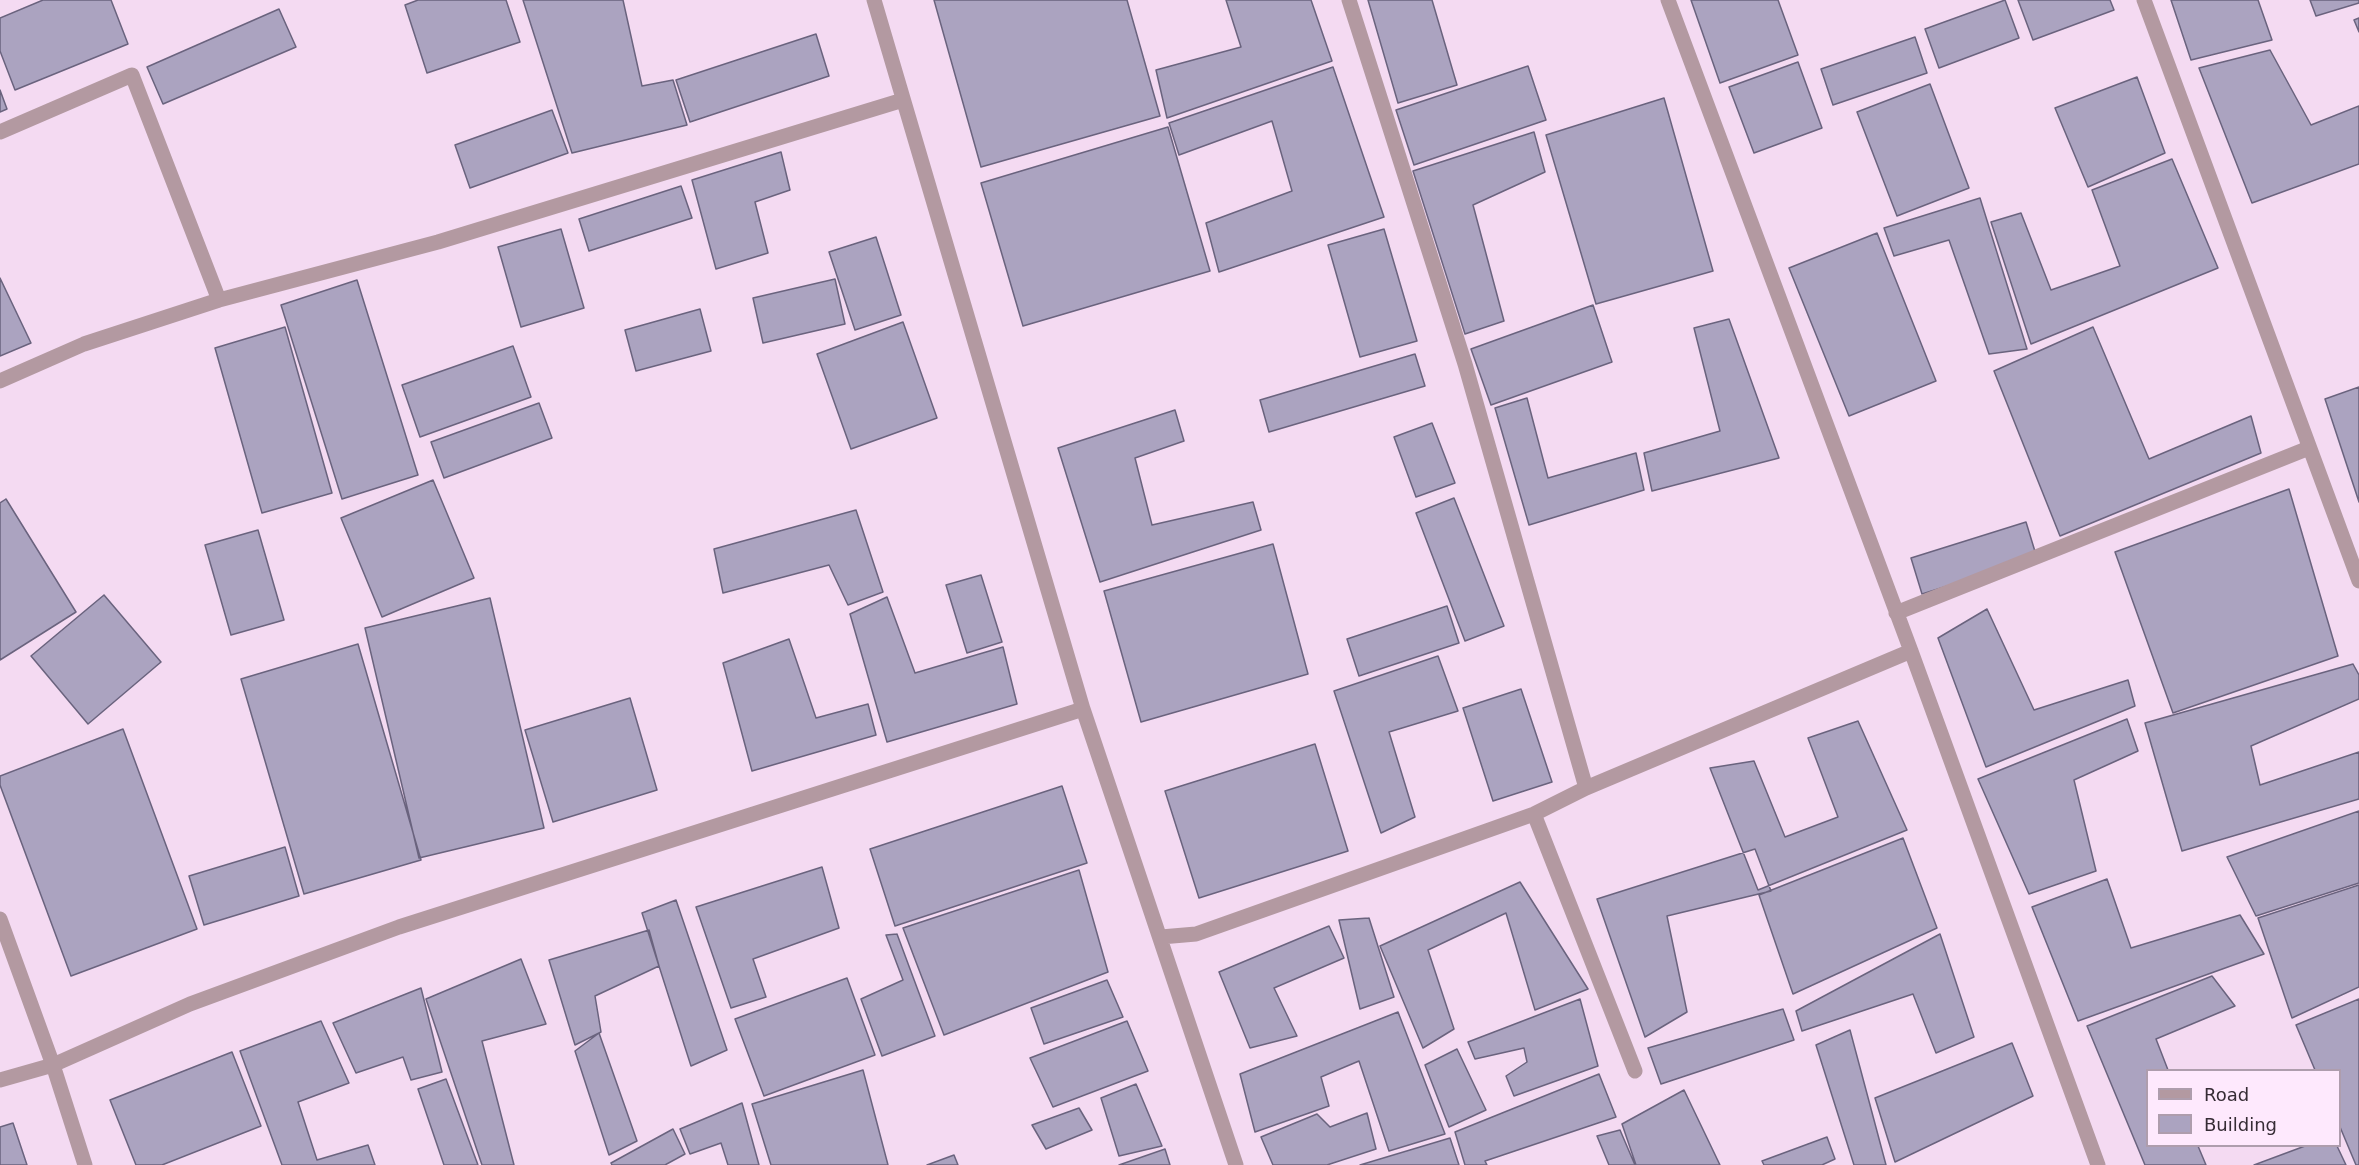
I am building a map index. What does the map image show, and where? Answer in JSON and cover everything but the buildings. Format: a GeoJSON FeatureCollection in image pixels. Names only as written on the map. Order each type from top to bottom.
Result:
{"type":"FeatureCollection","features":[{"type":"Feature","properties":{"kind":"street"},"geometry":{"type":"LineString","coordinates":[[873,0],[1083,710],[1236,1165]]}},
{"type":"Feature","properties":{"kind":"street"},"geometry":{"type":"LineString","coordinates":[[1349,0],[1466,364],[1586,788]]}},
{"type":"Feature","properties":{"kind":"street"},"geometry":{"type":"LineString","coordinates":[[1668,0],[1911,651],[2098,1165]]}},
{"type":"Feature","properties":{"kind":"street"},"geometry":{"type":"LineString","coordinates":[[2144,0],[2359,581]]}},
{"type":"Feature","properties":{"kind":"street"},"geometry":{"type":"LineString","coordinates":[[0,132],[132,75],[219,300]]}},
{"type":"Feature","properties":{"kind":"street"},"geometry":{"type":"LineString","coordinates":[[0,381],[84,344],[219,300],[438,242],[903,100]]}},
{"type":"Feature","properties":{"kind":"street"},"geometry":{"type":"LineString","coordinates":[[1896,613],[2309,448]]}},
{"type":"Feature","properties":{"kind":"street"},"geometry":{"type":"LineString","coordinates":[[1161,937],[1196,934],[1534,814],[1586,788],[1911,651]]}},
{"type":"Feature","properties":{"kind":"street"},"geometry":{"type":"LineString","coordinates":[[0,1080],[53,1065],[190,1004],[399,927],[1083,710]]}},
{"type":"Feature","properties":{"kind":"street"},"geometry":{"type":"LineString","coordinates":[[1534,814],[1635,1071]]}},
{"type":"Feature","properties":{"kind":"street"},"geometry":{"type":"LineString","coordinates":[[0,919],[53,1065],[85,1165]]}}]}
